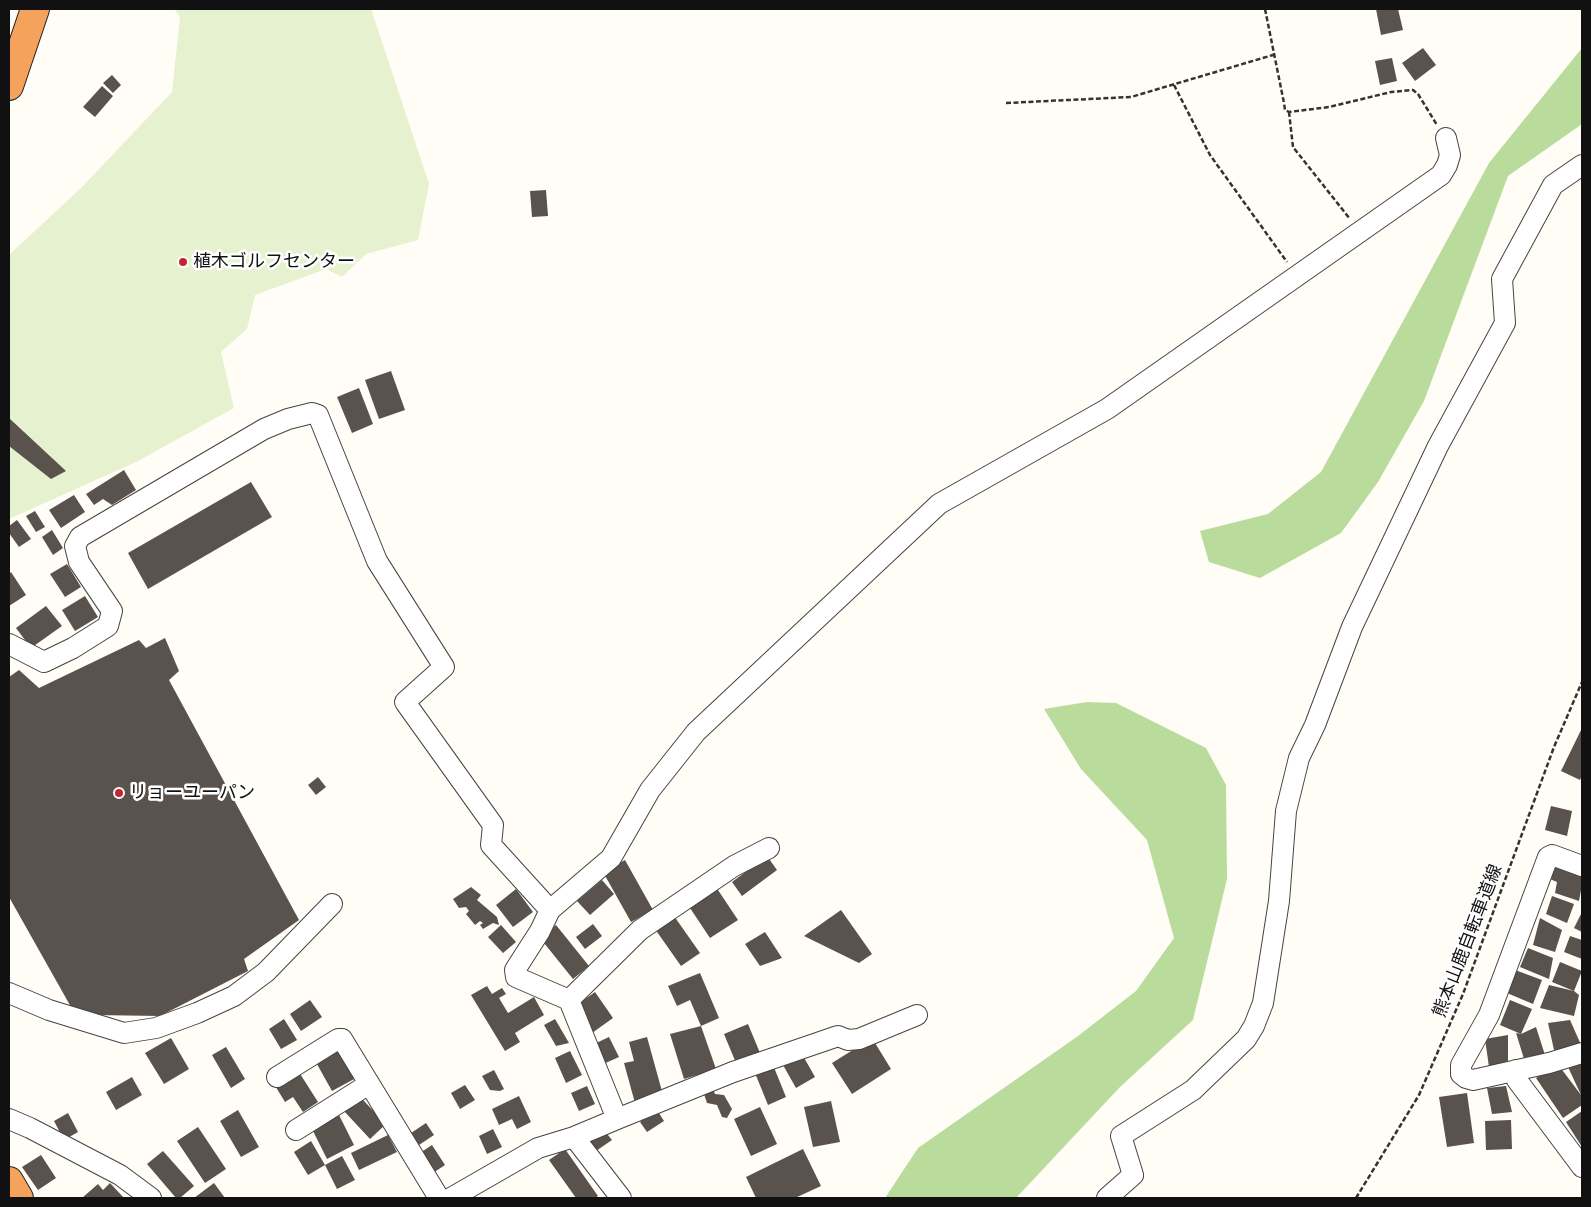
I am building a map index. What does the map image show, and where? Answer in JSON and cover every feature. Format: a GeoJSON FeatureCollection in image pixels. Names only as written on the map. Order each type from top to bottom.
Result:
{"type":"FeatureCollection","features":[{"type":"Feature","properties":{"kind":"highway"},"geometry":{"type":"LineString","coordinates":[[9,86],[35,9]]}},
{"type":"Feature","properties":{"kind":"highway"},"geometry":{"type":"LineString","coordinates":[[9,1181],[19,1198]]}},
{"type":"Feature","properties":{"kind":"street"},"geometry":{"type":"LineString","coordinates":[[616,1119],[569,1000],[516,978],[515,970],[540,931],[550,910],[611,858],[650,790],[696,732],[938,504],[1107,409],[1441,175],[1450,155],[1446,138]]}},
{"type":"Feature","properties":{"kind":"street"},"geometry":{"type":"LineString","coordinates":[[1107,1198],[1132,1175],[1120,1136],[1193,1090],[1246,1039],[1254,1026],[1263,1003],[1278,901],[1286,811],[1299,758],[1315,725],[1352,627],[1438,446],[1505,323],[1502,279],[1553,185],[1582,165]]}},
{"type":"Feature","properties":{"kind":"street"},"geometry":{"type":"LineString","coordinates":[[9,644],[44,662],[73,648],[108,626],[112,611],[79,562],[75,546],[80,537],[264,429],[288,419],[312,413],[318,415],[377,560],[444,667],[405,702],[493,825],[491,845],[550,910]]}},
{"type":"Feature","properties":{"kind":"street"},"geometry":{"type":"LineString","coordinates":[[569,1000],[640,930],[734,866],[769,848]]}},
{"type":"Feature","properties":{"kind":"street"},"geometry":{"type":"LineString","coordinates":[[1582,866],[1552,855],[1548,857],[1489,1016],[1461,1065],[1461,1074],[1473,1080],[1582,1053]]}},
{"type":"Feature","properties":{"kind":"street"},"geometry":{"type":"LineString","coordinates":[[9,992],[49,1010],[124,1034],[156,1028],[197,1013],[234,996],[266,972],[332,904]]}},
{"type":"Feature","properties":{"kind":"street"},"geometry":{"type":"LineString","coordinates":[[451,1198],[538,1148],[574,1137],[733,1072],[838,1036],[848,1040],[860,1039],[917,1015]]}},
{"type":"Feature","properties":{"kind":"street"},"geometry":{"type":"LineString","coordinates":[[277,1077],[338,1039],[342,1039],[439,1198]]}},
{"type":"Feature","properties":{"kind":"street"},"geometry":{"type":"LineString","coordinates":[[1516,1070],[1517,1080],[1582,1167]]}},
{"type":"Feature","properties":{"kind":"street"},"geometry":{"type":"LineString","coordinates":[[296,1130],[369,1084]]}},
{"type":"Feature","properties":{"kind":"street"},"geometry":{"type":"LineString","coordinates":[[9,1119],[120,1175],[151,1198]]}},
{"type":"Feature","properties":{"kind":"street"},"geometry":{"type":"LineString","coordinates":[[574,1137],[621,1198]]}},
{"type":"Feature","properties":{"kind":"path"},"geometry":{"type":"LineString","coordinates":[[1265,9],[1272,55],[1285,110],[1289,112],[1293,147],[1360,232]]}},
{"type":"Feature","properties":{"kind":"path"},"geometry":{"type":"LineString","coordinates":[[1006,103],[1131,97],[1272,55]]}},
{"type":"Feature","properties":{"kind":"path"},"geometry":{"type":"LineString","coordinates":[[1174,85],[1210,155],[1296,276]]}},
{"type":"Feature","properties":{"kind":"path"},"geometry":{"type":"LineString","coordinates":[[1289,112],[1329,107],[1391,92],[1413,90],[1418,94],[1446,138]]}},
{"type":"Feature","properties":{"kind":"path","name":"熊本山鹿自転車道線"},"geometry":{"type":"LineString","coordinates":[[1356,1198],[1422,1087],[1463,994],[1554,747],[1582,682]]}},
{"type":"Feature","properties":{"kind":"green space","name":"植木ゴルフセンター"},"geometry":{"type":"Polygon","coordinates":[[[174,9],[371,9],[429,184],[418,240],[366,254],[342,277],[326,269],[255,295],[247,329],[221,352],[234,408],[136,462],[9,519],[9,255],[82,187],[172,92],[180,17],[174,9]]]}},
{"type":"Feature","properties":{"kind":"green space"},"geometry":{"type":"Polygon","coordinates":[[[1582,48],[1582,124],[1508,176],[1424,401],[1378,482],[1341,533],[1260,578],[1209,562],[1200,531],[1268,514],[1321,472],[1489,163],[1582,48]]]}},
{"type":"Feature","properties":{"kind":"green space"},"geometry":{"type":"Polygon","coordinates":[[[1087,702],[1116,703],[1206,748],[1226,785],[1227,879],[1193,1020],[1120,1087],[1016,1198],[885,1198],[918,1148],[1078,1036],[1136,991],[1174,938],[1147,840],[1081,769],[1044,709],[1087,702]]]}},
{"type":"Feature","properties":{"kind":"building"},"geometry":{"type":"Polygon","coordinates":[[[1376,9],[1398,9],[1403,30],[1381,35],[1376,9]]]}},
{"type":"Feature","properties":{"kind":"building"},"geometry":{"type":"Polygon","coordinates":[[[1423,48],[1436,65],[1415,81],[1402,63],[1423,48]]]}},
{"type":"Feature","properties":{"kind":"building"},"geometry":{"type":"Polygon","coordinates":[[[1392,58],[1397,81],[1380,85],[1375,61],[1392,58]]]}},
{"type":"Feature","properties":{"kind":"building"},"geometry":{"type":"Polygon","coordinates":[[[112,75],[121,85],[113,93],[103,83],[112,75]]]}},
{"type":"Feature","properties":{"kind":"building"},"geometry":{"type":"Polygon","coordinates":[[[102,86],[113,96],[95,117],[83,107],[102,86]]]}},
{"type":"Feature","properties":{"kind":"building"},"geometry":{"type":"Polygon","coordinates":[[[546,190],[548,216],[532,217],[530,191],[546,190]]]}},
{"type":"Feature","properties":{"kind":"building"},"geometry":{"type":"Polygon","coordinates":[[[391,371],[405,410],[379,419],[365,380],[391,371]]]}},
{"type":"Feature","properties":{"kind":"building"},"geometry":{"type":"Polygon","coordinates":[[[359,388],[373,424],[352,433],[337,397],[359,388]]]}},
{"type":"Feature","properties":{"kind":"building"},"geometry":{"type":"Polygon","coordinates":[[[9,418],[66,471],[51,479],[9,446],[9,418]]]}},
{"type":"Feature","properties":{"kind":"building"},"geometry":{"type":"Polygon","coordinates":[[[124,470],[136,490],[112,505],[103,499],[94,505],[86,494],[124,470]]]}},
{"type":"Feature","properties":{"kind":"building"},"geometry":{"type":"Polygon","coordinates":[[[251,482],[272,517],[148,589],[128,553],[251,482]]]}},
{"type":"Feature","properties":{"kind":"building"},"geometry":{"type":"Polygon","coordinates":[[[74,495],[85,512],[61,528],[49,510],[74,495]]]}},
{"type":"Feature","properties":{"kind":"building"},"geometry":{"type":"Polygon","coordinates":[[[35,511],[45,527],[36,532],[26,516],[35,511]]]}},
{"type":"Feature","properties":{"kind":"building"},"geometry":{"type":"Polygon","coordinates":[[[17,520],[31,539],[19,547],[9,533],[9,526],[17,520]]]}},
{"type":"Feature","properties":{"kind":"building"},"geometry":{"type":"Polygon","coordinates":[[[52,530],[63,548],[53,555],[42,537],[52,530]]]}},
{"type":"Feature","properties":{"kind":"building"},"geometry":{"type":"Polygon","coordinates":[[[67,564],[81,587],[65,597],[50,574],[67,564]]]}},
{"type":"Feature","properties":{"kind":"building"},"geometry":{"type":"Polygon","coordinates":[[[11,572],[26,595],[9,606],[9,574],[11,572]]]}},
{"type":"Feature","properties":{"kind":"building"},"geometry":{"type":"Polygon","coordinates":[[[85,596],[98,617],[75,631],[62,610],[85,596]]]}},
{"type":"Feature","properties":{"kind":"building"},"geometry":{"type":"Polygon","coordinates":[[[46,606],[62,626],[31,648],[16,628],[46,606]]]}},
{"type":"Feature","properties":{"kind":"building","name":"リョーユーパン"},"geometry":{"type":"Polygon","coordinates":[[[165,638],[179,671],[169,680],[299,920],[244,959],[248,971],[160,1016],[93,1015],[71,1007],[9,897],[9,677],[19,670],[39,688],[139,640],[146,648],[165,638]]]}},
{"type":"Feature","properties":{"kind":"building"},"geometry":{"type":"Polygon","coordinates":[[[1582,728],[1582,775],[1580,780],[1561,771],[1582,728]]]}},
{"type":"Feature","properties":{"kind":"building"},"geometry":{"type":"Polygon","coordinates":[[[318,777],[326,787],[316,795],[308,785],[318,777]]]}},
{"type":"Feature","properties":{"kind":"building"},"geometry":{"type":"Polygon","coordinates":[[[1551,806],[1572,811],[1567,836],[1545,830],[1551,806]]]}},
{"type":"Feature","properties":{"kind":"building"},"geometry":{"type":"Polygon","coordinates":[[[767,856],[777,870],[742,896],[732,882],[767,856]]]}},
{"type":"Feature","properties":{"kind":"building"},"geometry":{"type":"Polygon","coordinates":[[[625,860],[653,910],[631,922],[603,872],[625,860]]]}},
{"type":"Feature","properties":{"kind":"building"},"geometry":{"type":"Polygon","coordinates":[[[1550,860],[1582,870],[1579,901],[1555,893],[1557,882],[1545,877],[1550,860]]]}},
{"type":"Feature","properties":{"kind":"building"},"geometry":{"type":"Polygon","coordinates":[[[602,880],[614,894],[590,915],[577,901],[602,880]]]}},
{"type":"Feature","properties":{"kind":"building"},"geometry":{"type":"Polygon","coordinates":[[[471,887],[481,895],[477,900],[497,917],[499,925],[493,923],[483,929],[480,925],[483,923],[480,921],[475,925],[466,914],[469,911],[466,907],[459,908],[453,899],[471,887]]]}},
{"type":"Feature","properties":{"kind":"building"},"geometry":{"type":"Polygon","coordinates":[[[716,887],[738,920],[710,938],[688,905],[716,887]]]}},
{"type":"Feature","properties":{"kind":"building"},"geometry":{"type":"Polygon","coordinates":[[[516,889],[533,912],[513,927],[496,905],[516,889]]]}},
{"type":"Feature","properties":{"kind":"building"},"geometry":{"type":"Polygon","coordinates":[[[1552,896],[1574,904],[1567,923],[1546,914],[1552,896]]]}},
{"type":"Feature","properties":{"kind":"building"},"geometry":{"type":"Polygon","coordinates":[[[841,910],[872,954],[859,963],[804,936],[841,910]]]}},
{"type":"Feature","properties":{"kind":"building"},"geometry":{"type":"Polygon","coordinates":[[[1582,912],[1582,932],[1574,928],[1582,912]]]}},
{"type":"Feature","properties":{"kind":"building"},"geometry":{"type":"Polygon","coordinates":[[[674,916],[700,953],[681,966],[655,929],[674,916]]]}},
{"type":"Feature","properties":{"kind":"building"},"geometry":{"type":"Polygon","coordinates":[[[1540,918],[1562,930],[1555,952],[1533,945],[1540,918]]]}},
{"type":"Feature","properties":{"kind":"building"},"geometry":{"type":"Polygon","coordinates":[[[593,924],[602,936],[585,949],[576,937],[593,924]]]}},
{"type":"Feature","properties":{"kind":"building"},"geometry":{"type":"Polygon","coordinates":[[[501,925],[516,942],[503,953],[488,937],[501,925]]]}},
{"type":"Feature","properties":{"kind":"building"},"geometry":{"type":"Polygon","coordinates":[[[556,925],[589,966],[573,979],[540,938],[556,925]]]}},
{"type":"Feature","properties":{"kind":"building"},"geometry":{"type":"Polygon","coordinates":[[[765,932],[782,958],[760,966],[745,944],[765,932]]]}},
{"type":"Feature","properties":{"kind":"building"},"geometry":{"type":"Polygon","coordinates":[[[1570,936],[1582,940],[1582,959],[1564,952],[1570,936]]]}},
{"type":"Feature","properties":{"kind":"building"},"geometry":{"type":"Polygon","coordinates":[[[1528,948],[1553,958],[1549,979],[1520,967],[1528,948]]]}},
{"type":"Feature","properties":{"kind":"building"},"geometry":{"type":"Polygon","coordinates":[[[1560,962],[1582,971],[1574,991],[1552,982],[1560,962]]]}},
{"type":"Feature","properties":{"kind":"building"},"geometry":{"type":"Polygon","coordinates":[[[1515,970],[1542,980],[1533,1004],[1507,993],[1515,970]]]}},
{"type":"Feature","properties":{"kind":"building"},"geometry":{"type":"Polygon","coordinates":[[[700,973],[719,1018],[701,1026],[690,1000],[677,1006],[668,986],[700,973]]]}},
{"type":"Feature","properties":{"kind":"building"},"geometry":{"type":"Polygon","coordinates":[[[1549,985],[1574,991],[1579,995],[1574,1016],[1540,1008],[1549,985]]]}},
{"type":"Feature","properties":{"kind":"building"},"geometry":{"type":"Polygon","coordinates":[[[487,986],[492,994],[502,988],[506,994],[499,998],[508,1013],[534,997],[544,1015],[515,1033],[520,1042],[505,1051],[471,995],[487,986]]]}},
{"type":"Feature","properties":{"kind":"building"},"geometry":{"type":"Polygon","coordinates":[[[595,992],[613,1018],[592,1033],[574,1007],[595,992]]]}},
{"type":"Feature","properties":{"kind":"building"},"geometry":{"type":"Polygon","coordinates":[[[310,1000],[322,1017],[301,1031],[290,1014],[310,1000]]]}},
{"type":"Feature","properties":{"kind":"building"},"geometry":{"type":"Polygon","coordinates":[[[1510,1000],[1532,1009],[1521,1034],[1500,1025],[1510,1000]]]}},
{"type":"Feature","properties":{"kind":"building"},"geometry":{"type":"Polygon","coordinates":[[[284,1019],[297,1040],[281,1049],[269,1029],[284,1019]]]}},
{"type":"Feature","properties":{"kind":"building"},"geometry":{"type":"Polygon","coordinates":[[[555,1019],[569,1043],[556,1046],[544,1025],[555,1019]]]}},
{"type":"Feature","properties":{"kind":"building"},"geometry":{"type":"Polygon","coordinates":[[[1570,1020],[1582,1047],[1554,1050],[1548,1023],[1570,1020]]]}},
{"type":"Feature","properties":{"kind":"building"},"geometry":{"type":"Polygon","coordinates":[[[748,1024],[760,1053],[736,1063],[724,1034],[748,1024]]]}},
{"type":"Feature","properties":{"kind":"building"},"geometry":{"type":"Polygon","coordinates":[[[701,1026],[716,1069],[684,1079],[670,1034],[701,1026]]]}},
{"type":"Feature","properties":{"kind":"building"},"geometry":{"type":"Polygon","coordinates":[[[1536,1027],[1545,1055],[1525,1062],[1516,1033],[1521,1034],[1536,1027]]]}},
{"type":"Feature","properties":{"kind":"building"},"geometry":{"type":"Polygon","coordinates":[[[1508,1035],[1508,1061],[1489,1067],[1485,1039],[1508,1035]]]}},
{"type":"Feature","properties":{"kind":"building"},"geometry":{"type":"Polygon","coordinates":[[[609,1037],[619,1057],[601,1065],[592,1045],[609,1037]]]}},
{"type":"Feature","properties":{"kind":"building"},"geometry":{"type":"Polygon","coordinates":[[[647,1037],[663,1095],[635,1103],[624,1063],[634,1061],[629,1042],[647,1037]]]}},
{"type":"Feature","properties":{"kind":"building"},"geometry":{"type":"Polygon","coordinates":[[[171,1038],[189,1069],[164,1084],[145,1053],[171,1038]]]}},
{"type":"Feature","properties":{"kind":"building"},"geometry":{"type":"Polygon","coordinates":[[[872,1038],[891,1069],[852,1094],[832,1063],[872,1038]]]}},
{"type":"Feature","properties":{"kind":"building"},"geometry":{"type":"Polygon","coordinates":[[[338,1044],[356,1078],[332,1091],[313,1057],[338,1044]]]}},
{"type":"Feature","properties":{"kind":"building"},"geometry":{"type":"Polygon","coordinates":[[[226,1047],[245,1079],[231,1088],[212,1055],[226,1047]]]}},
{"type":"Feature","properties":{"kind":"building"},"geometry":{"type":"Polygon","coordinates":[[[570,1051],[582,1075],[566,1083],[555,1058],[570,1051]]]}},
{"type":"Feature","properties":{"kind":"building"},"geometry":{"type":"Polygon","coordinates":[[[802,1054],[815,1077],[796,1088],[783,1065],[802,1054]]]}},
{"type":"Feature","properties":{"kind":"building"},"geometry":{"type":"Polygon","coordinates":[[[1582,1060],[1582,1105],[1563,1118],[1536,1078],[1557,1063],[1581,1095],[1568,1067],[1582,1060]]]}},
{"type":"Feature","properties":{"kind":"building"},"geometry":{"type":"Polygon","coordinates":[[[773,1065],[786,1097],[768,1105],[755,1073],[773,1065]]]}},
{"type":"Feature","properties":{"kind":"building"},"geometry":{"type":"Polygon","coordinates":[[[297,1069],[318,1102],[303,1112],[293,1097],[285,1102],[274,1084],[297,1069]]]}},
{"type":"Feature","properties":{"kind":"building"},"geometry":{"type":"Polygon","coordinates":[[[494,1070],[504,1089],[500,1091],[490,1090],[482,1076],[494,1070]]]}},
{"type":"Feature","properties":{"kind":"building"},"geometry":{"type":"Polygon","coordinates":[[[132,1077],[142,1095],[116,1110],[106,1092],[132,1077]]]}},
{"type":"Feature","properties":{"kind":"building"},"geometry":{"type":"Polygon","coordinates":[[[711,1084],[715,1094],[724,1095],[732,1109],[727,1118],[722,1117],[717,1105],[707,1103],[702,1088],[711,1084]]]}},
{"type":"Feature","properties":{"kind":"building"},"geometry":{"type":"Polygon","coordinates":[[[465,1085],[475,1100],[460,1109],[451,1093],[465,1085]]]}},
{"type":"Feature","properties":{"kind":"building"},"geometry":{"type":"Polygon","coordinates":[[[587,1086],[595,1104],[579,1111],[571,1093],[587,1086]]]}},
{"type":"Feature","properties":{"kind":"building"},"geometry":{"type":"Polygon","coordinates":[[[1506,1086],[1512,1112],[1492,1114],[1487,1088],[1506,1086]]]}},
{"type":"Feature","properties":{"kind":"building"},"geometry":{"type":"Polygon","coordinates":[[[1467,1093],[1474,1143],[1447,1147],[1439,1097],[1467,1093]]]}},
{"type":"Feature","properties":{"kind":"building"},"geometry":{"type":"Polygon","coordinates":[[[519,1096],[531,1122],[517,1129],[512,1119],[499,1125],[492,1109],[519,1096]]]}},
{"type":"Feature","properties":{"kind":"building"},"geometry":{"type":"Polygon","coordinates":[[[363,1100],[386,1124],[370,1139],[344,1111],[363,1100]]]}},
{"type":"Feature","properties":{"kind":"building"},"geometry":{"type":"Polygon","coordinates":[[[831,1101],[840,1142],[813,1147],[804,1107],[831,1101]]]}},
{"type":"Feature","properties":{"kind":"building"},"geometry":{"type":"Polygon","coordinates":[[[760,1107],[777,1144],[751,1156],[734,1119],[760,1107]]]}},
{"type":"Feature","properties":{"kind":"building"},"geometry":{"type":"Polygon","coordinates":[[[336,1109],[354,1145],[327,1159],[309,1123],[336,1109]]]}},
{"type":"Feature","properties":{"kind":"building"},"geometry":{"type":"Polygon","coordinates":[[[238,1110],[259,1147],[241,1157],[220,1121],[238,1110]]]}},
{"type":"Feature","properties":{"kind":"building"},"geometry":{"type":"Polygon","coordinates":[[[657,1110],[664,1121],[647,1132],[640,1122],[657,1110]]]}},
{"type":"Feature","properties":{"kind":"building"},"geometry":{"type":"Polygon","coordinates":[[[1582,1111],[1582,1147],[1566,1122],[1582,1111]]]}},
{"type":"Feature","properties":{"kind":"building"},"geometry":{"type":"Polygon","coordinates":[[[68,1113],[78,1132],[64,1140],[54,1121],[68,1113]]]}},
{"type":"Feature","properties":{"kind":"building"},"geometry":{"type":"Polygon","coordinates":[[[1511,1120],[1512,1149],[1486,1150],[1485,1121],[1511,1120]]]}},
{"type":"Feature","properties":{"kind":"building"},"geometry":{"type":"Polygon","coordinates":[[[426,1123],[434,1135],[419,1145],[411,1133],[426,1123]]]}},
{"type":"Feature","properties":{"kind":"building"},"geometry":{"type":"Polygon","coordinates":[[[198,1127],[226,1169],[205,1183],[177,1141],[198,1127]]]}},
{"type":"Feature","properties":{"kind":"building"},"geometry":{"type":"Polygon","coordinates":[[[493,1129],[502,1147],[487,1154],[479,1136],[493,1129]]]}},
{"type":"Feature","properties":{"kind":"building"},"geometry":{"type":"Polygon","coordinates":[[[604,1130],[612,1140],[596,1151],[589,1141],[604,1130]]]}},
{"type":"Feature","properties":{"kind":"building"},"geometry":{"type":"Polygon","coordinates":[[[388,1135],[397,1152],[359,1170],[351,1153],[388,1135]]]}},
{"type":"Feature","properties":{"kind":"building"},"geometry":{"type":"Polygon","coordinates":[[[311,1141],[325,1165],[308,1175],[294,1152],[311,1141]]]}},
{"type":"Feature","properties":{"kind":"building"},"geometry":{"type":"Polygon","coordinates":[[[432,1145],[445,1165],[433,1173],[420,1153],[432,1145]]]}},
{"type":"Feature","properties":{"kind":"building"},"geometry":{"type":"Polygon","coordinates":[[[565,1149],[598,1196],[595,1198],[576,1198],[549,1160],[565,1149]]]}},
{"type":"Feature","properties":{"kind":"building"},"geometry":{"type":"Polygon","coordinates":[[[803,1149],[821,1186],[795,1198],[756,1198],[746,1177],[803,1149]]]}},
{"type":"Feature","properties":{"kind":"building"},"geometry":{"type":"Polygon","coordinates":[[[163,1151],[194,1186],[180,1198],[176,1198],[147,1164],[163,1151]]]}},
{"type":"Feature","properties":{"kind":"building"},"geometry":{"type":"Polygon","coordinates":[[[41,1155],[56,1178],[38,1190],[22,1167],[41,1155]]]}},
{"type":"Feature","properties":{"kind":"building"},"geometry":{"type":"Polygon","coordinates":[[[342,1156],[355,1180],[337,1189],[325,1165],[342,1156]]]}},
{"type":"Feature","properties":{"kind":"building"},"geometry":{"type":"Polygon","coordinates":[[[110,1183],[124,1198],[82,1198],[98,1184],[103,1190],[110,1183]]]}},
{"type":"Feature","properties":{"kind":"building"},"geometry":{"type":"Polygon","coordinates":[[[214,1183],[225,1198],[194,1198],[214,1183]]]}},
{"type":"Feature","properties":{"kind":"place","name":"植木ゴルフセンター"},"geometry":{"type":"Point","coordinates":[183,262]}},
{"type":"Feature","properties":{"kind":"place","name":"リョーユーパン"},"geometry":{"type":"Point","coordinates":[119,793]}}]}
